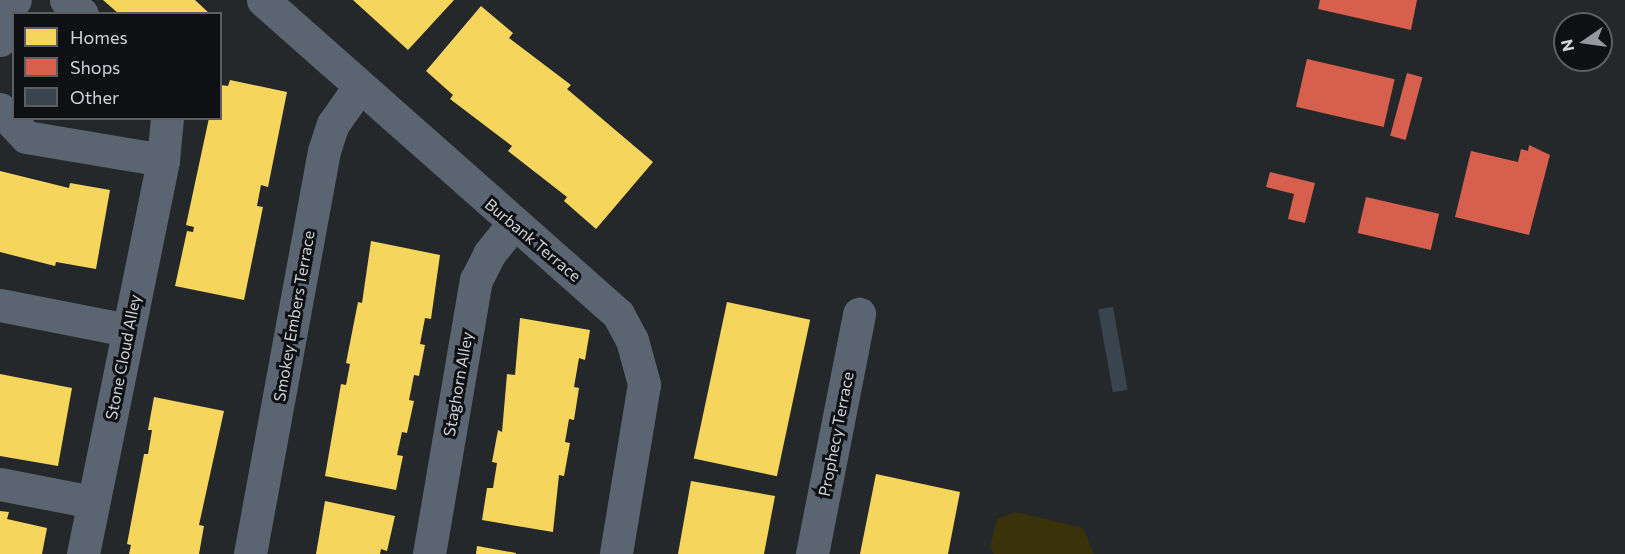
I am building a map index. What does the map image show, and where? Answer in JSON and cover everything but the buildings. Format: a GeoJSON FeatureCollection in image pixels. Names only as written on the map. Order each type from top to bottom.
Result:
{"type":"FeatureCollection","features":[{"type":"Feature","properties":{"kind":"street"},"geometry":{"type":"LineString","coordinates":[[0,40],[9,4],[15,0]]}},
{"type":"Feature","properties":{"kind":"street"},"geometry":{"type":"LineString","coordinates":[[66,0],[80,12]]}},
{"type":"Feature","properties":{"kind":"street","name":"Burbank Terrace"},"geometry":{"type":"LineString","coordinates":[[263,0],[513,224],[618,314],[640,360],[644,384],[616,554]]}},
{"type":"Feature","properties":{"kind":"street","name":"Smokey Embers Terrace"},"geometry":{"type":"LineString","coordinates":[[250,554],[324,151],[333,124],[359,87]]}},
{"type":"Feature","properties":{"kind":"street"},"geometry":{"type":"LineString","coordinates":[[0,109],[26,137],[163,160]]}},
{"type":"Feature","properties":{"kind":"street","name":"Stone Cloud Alley"},"geometry":{"type":"LineString","coordinates":[[83,554],[163,160],[166,120]]}},
{"type":"Feature","properties":{"kind":"street","name":"Staghorn Alley"},"geometry":{"type":"LineString","coordinates":[[429,554],[476,280],[489,254],[513,224]]}},
{"type":"Feature","properties":{"kind":"street"},"geometry":{"type":"LineString","coordinates":[[0,305],[128,330]]}},
{"type":"Feature","properties":{"kind":"street","name":"Prophecy Terrace"},"geometry":{"type":"LineString","coordinates":[[812,554],[859,314]]}},
{"type":"Feature","properties":{"kind":"street"},"geometry":{"type":"LineString","coordinates":[[0,484],[93,502]]}},
{"type":"Feature","properties":{"kind":"shaded area"},"geometry":{"type":"Polygon","coordinates":[[[1016,512],[1083,528],[1094,554],[994,554],[990,547],[997,519],[1016,512]]]}}]}
